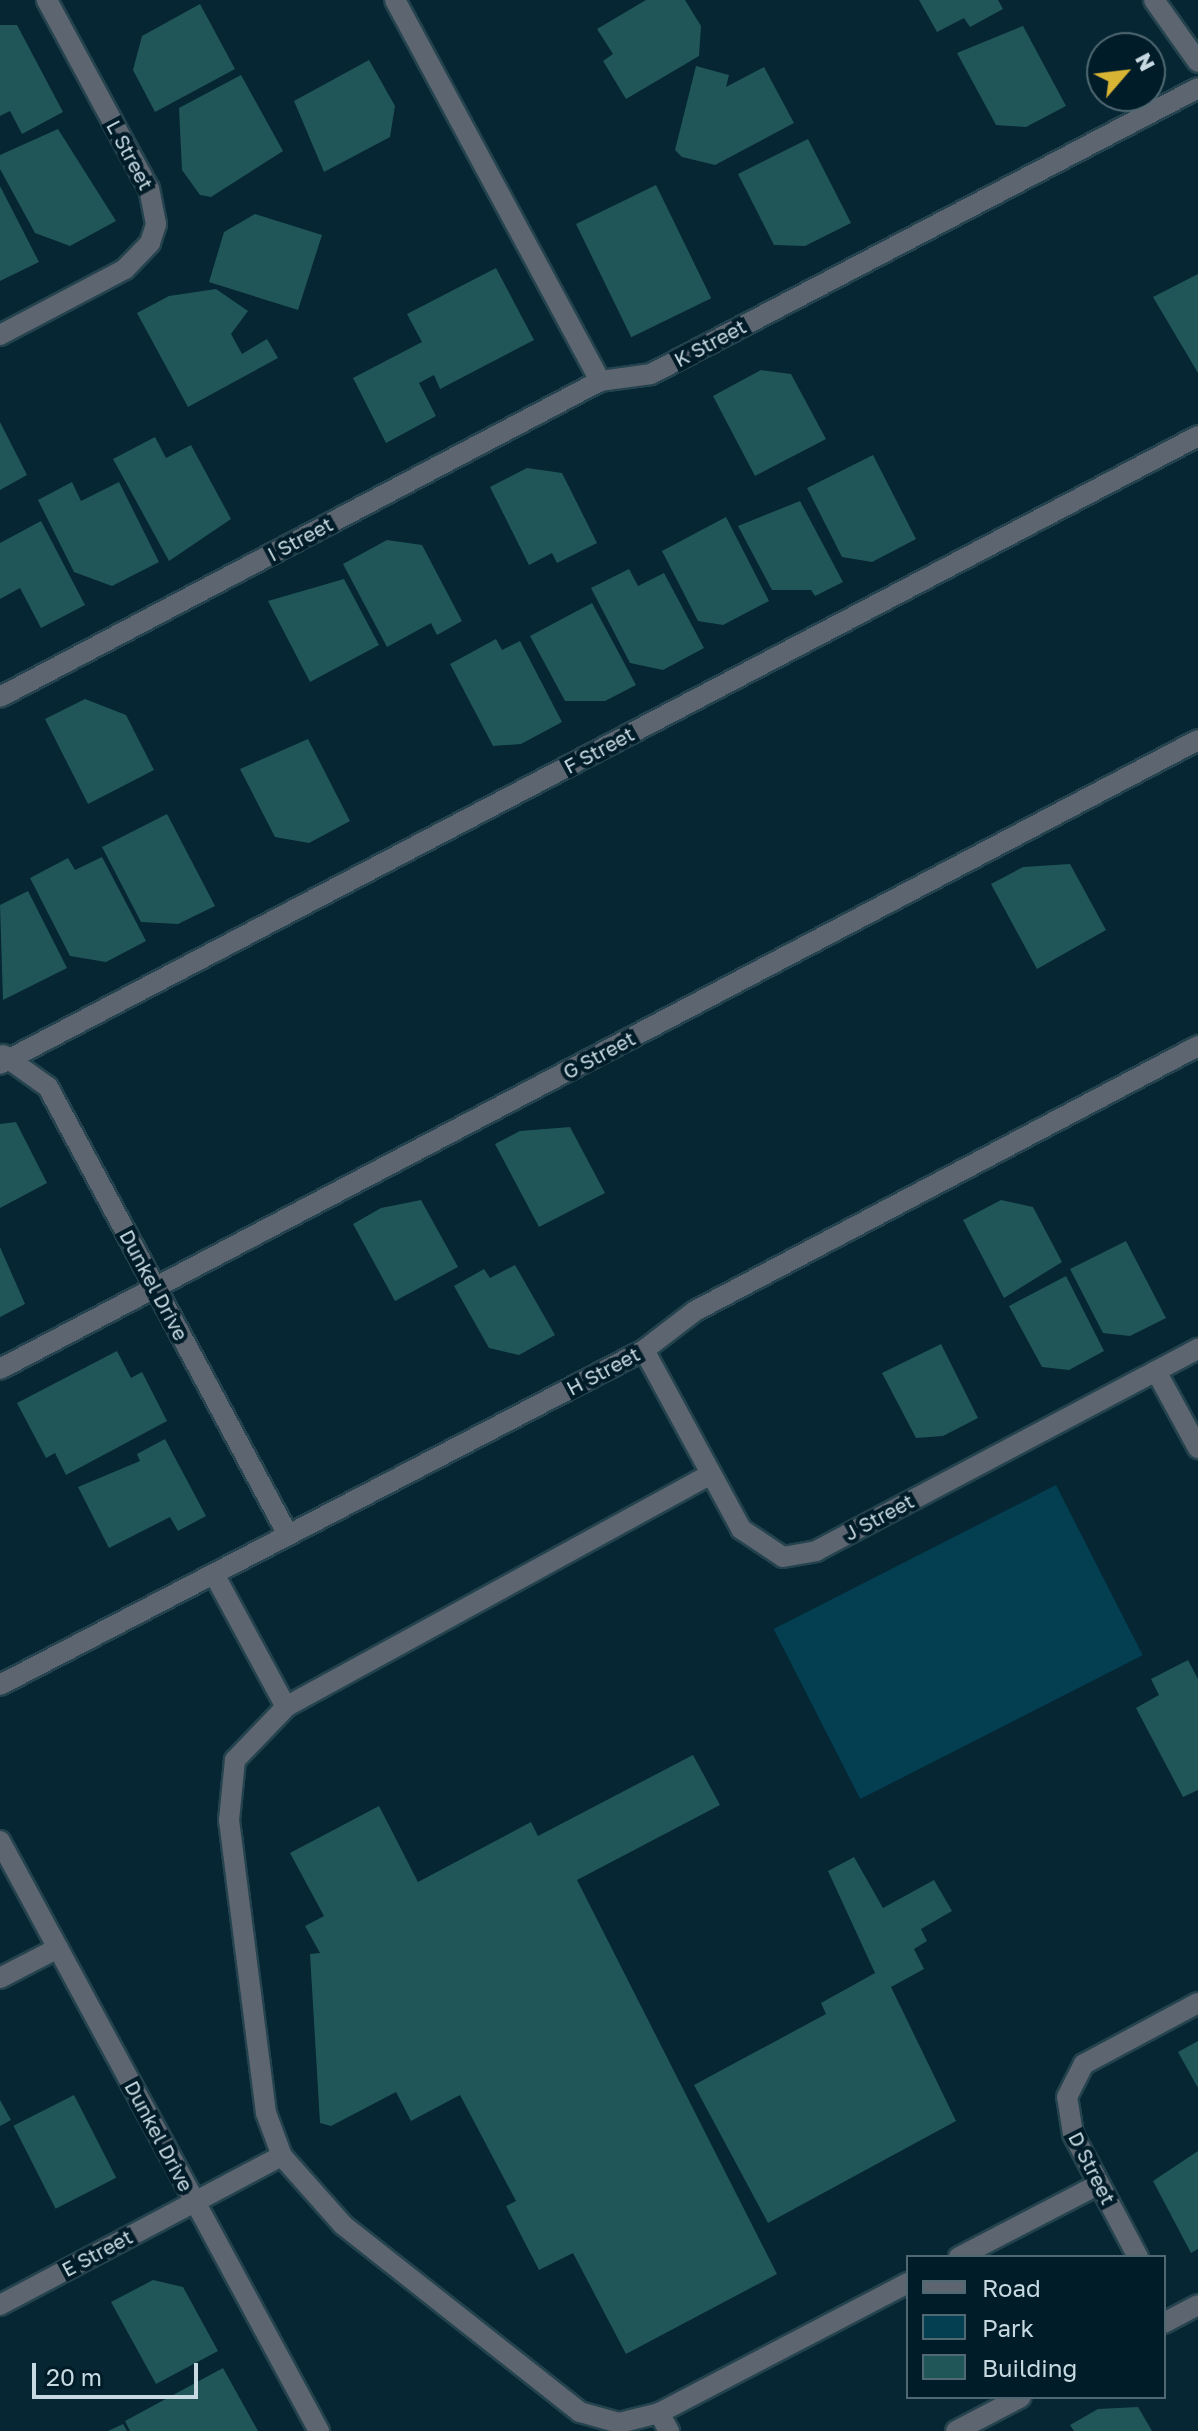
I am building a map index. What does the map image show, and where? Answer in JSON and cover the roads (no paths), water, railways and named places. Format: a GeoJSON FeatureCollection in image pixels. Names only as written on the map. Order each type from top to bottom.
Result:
{"type":"FeatureCollection","features":[{"type":"Feature","properties":{"kind":"lane","name":"L Street"},"geometry":{"type":"LineString","coordinates":[[0,335],[125,269],[150,243],[156,224],[149,189],[47,0]]}},
{"type":"Feature","properties":{"kind":"lane"},"geometry":{"type":"LineString","coordinates":[[395,0],[600,381]]}},
{"type":"Feature","properties":{"kind":"lane"},"geometry":{"type":"LineString","coordinates":[[1154,0],[1198,62]]}},
{"type":"Feature","properties":{"kind":"lane","name":"K Street"},"geometry":{"type":"LineString","coordinates":[[600,381],[651,374],[1198,88]]}},
{"type":"Feature","properties":{"kind":"lane","name":"I Street"},"geometry":{"type":"LineString","coordinates":[[0,697],[600,381]]}},
{"type":"Feature","properties":{"kind":"lane","name":"F Street"},"geometry":{"type":"LineString","coordinates":[[3,1059],[1198,436]]}},
{"type":"Feature","properties":{"kind":"lane","name":"G Street"},"geometry":{"type":"LineString","coordinates":[[0,1369],[1198,740]]}},
{"type":"Feature","properties":{"kind":"lane","name":"H Street"},"geometry":{"type":"LineString","coordinates":[[0,1685],[644,1350],[695,1311],[1198,1046]]}},
{"type":"Feature","properties":{"kind":"lane","name":"Dunkel Drive"},"geometry":{"type":"LineString","coordinates":[[3,1059],[48,1087],[288,1535]]}},
{"type":"Feature","properties":{"kind":"lane","name":"J Street"},"geometry":{"type":"LineString","coordinates":[[644,1350],[752,1543],[783,1557],[799,1556],[1198,1349]]}},
{"type":"Feature","properties":{"kind":"lane"},"geometry":{"type":"LineString","coordinates":[[1156,1371],[1198,1448]]}},
{"type":"Feature","properties":{"kind":"lane"},"geometry":{"type":"LineString","coordinates":[[711,1474],[286,1707],[235,1760],[229,1820],[258,2065],[282,2156],[343,2225],[580,2412],[619,2423],[664,2422],[906,2284]]}},
{"type":"Feature","properties":{"kind":"lane"},"geometry":{"type":"LineString","coordinates":[[214,1574],[286,1707]]}},
{"type":"Feature","properties":{"kind":"lane","name":"Dunkel Drive"},"geometry":{"type":"LineString","coordinates":[[0,1841],[319,2431]]}},
{"type":"Feature","properties":{"kind":"lane"},"geometry":{"type":"LineString","coordinates":[[0,1978],[58,1948]]}},
{"type":"Feature","properties":{"kind":"lane","name":"D Street"},"geometry":{"type":"LineString","coordinates":[[1137,2255],[1067,2115],[1072,2079],[1100,2053],[1198,2003]]}},
{"type":"Feature","properties":{"kind":"lane","name":"E Street"},"geometry":{"type":"LineString","coordinates":[[0,2305],[282,2156]]}},
{"type":"Feature","properties":{"kind":"lane"},"geometry":{"type":"LineString","coordinates":[[963,2255],[1099,2184]]}},
{"type":"Feature","properties":{"kind":"lane"},"geometry":{"type":"LineString","coordinates":[[1166,2316],[1198,2305]]}},
{"type":"Feature","properties":{"kind":"lane"},"geometry":{"type":"LineString","coordinates":[[956,2431],[1017,2399]]}}]}
